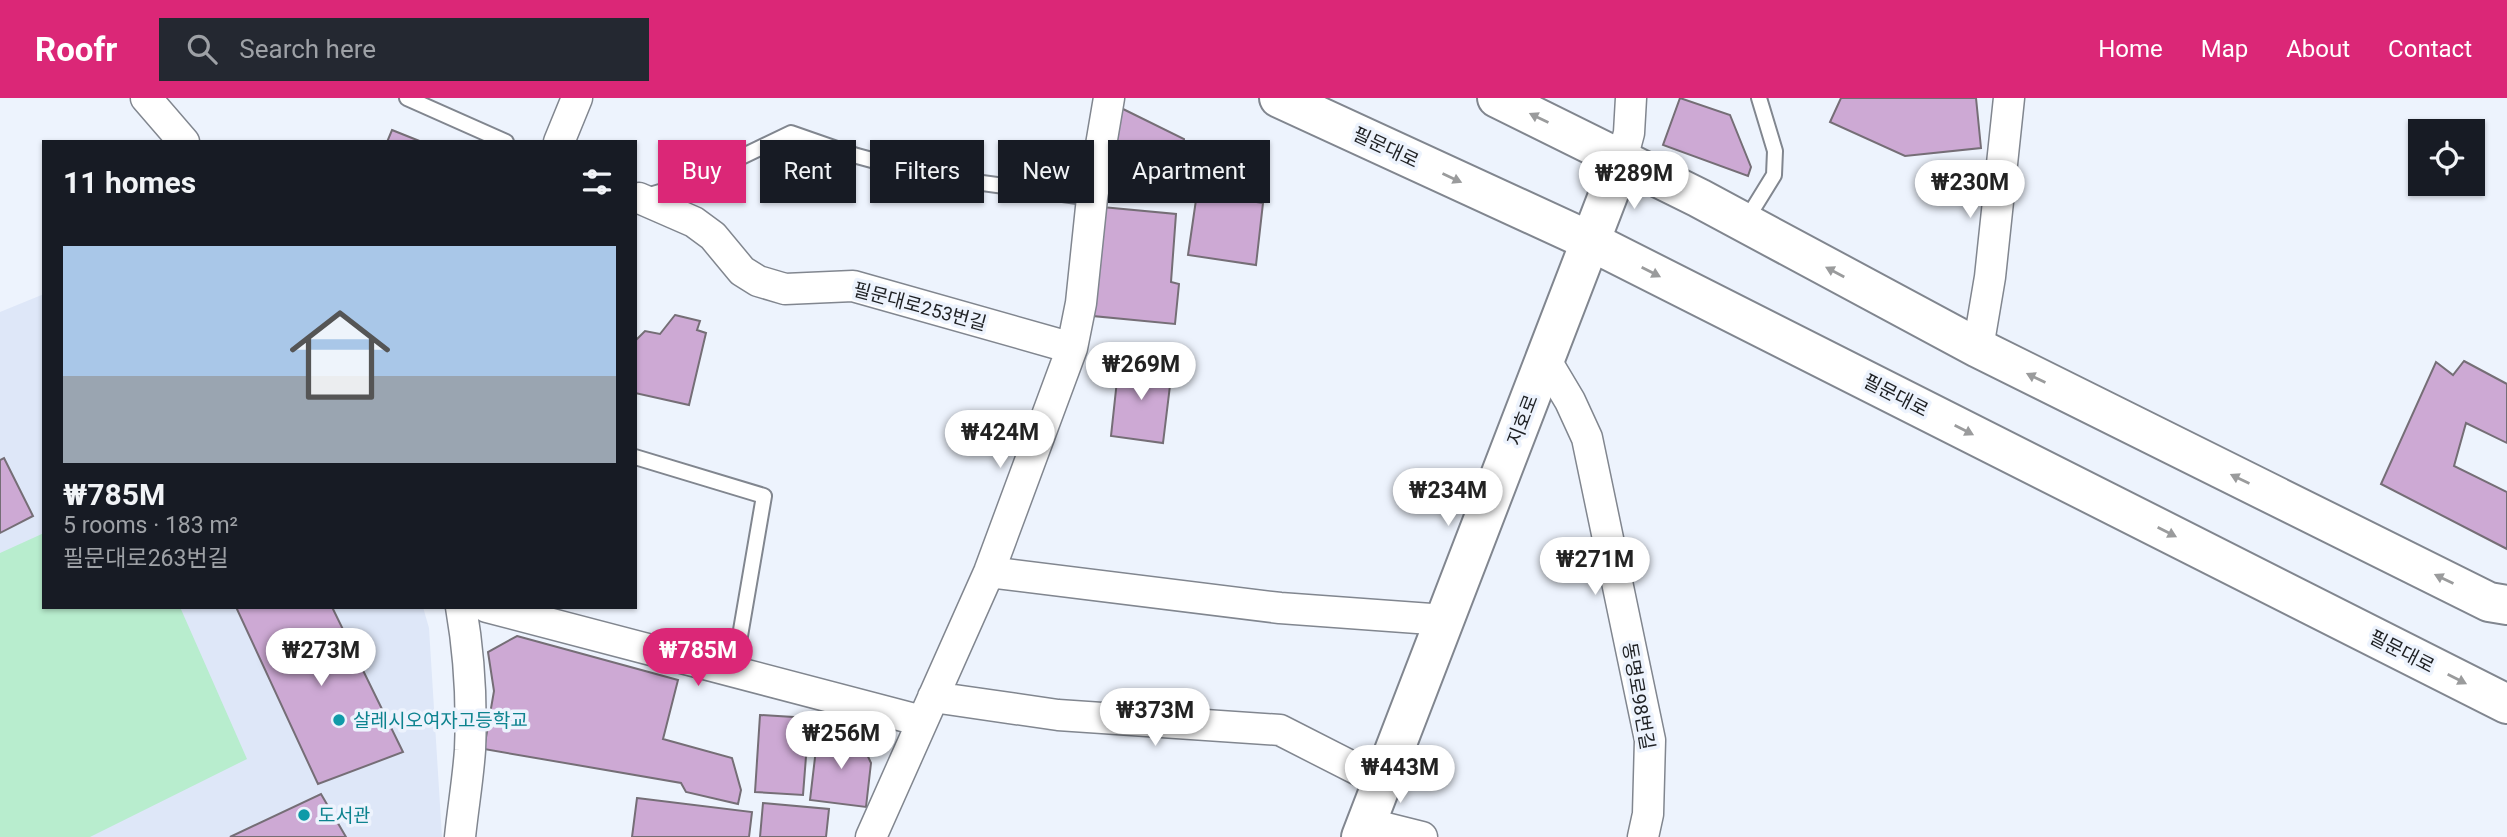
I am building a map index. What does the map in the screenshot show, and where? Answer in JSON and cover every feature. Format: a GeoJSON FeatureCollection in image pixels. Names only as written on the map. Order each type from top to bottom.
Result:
{"type":"FeatureCollection","features":[{"type":"Feature","properties":{"kind":"main road","name":"필문대로"},"geometry":{"type":"LineString","coordinates":[[1279,98],[1590,241],[2507,704]]}},
{"type":"Feature","properties":{"kind":"main road"},"geometry":{"type":"LineString","coordinates":[[1497,98],[1622,159],[1978,348],[2489,602],[2507,605]]}},
{"type":"Feature","properties":{"kind":"main road","name":"지호로"},"geometry":{"type":"LineString","coordinates":[[1364,830],[1622,159]]}},
{"type":"Feature","properties":{"kind":"street"},"geometry":{"type":"LineString","coordinates":[[146,98],[182,140]]}},
{"type":"Feature","properties":{"kind":"street"},"geometry":{"type":"LineString","coordinates":[[560,140],[577,98]]}},
{"type":"Feature","properties":{"kind":"street"},"geometry":{"type":"LineString","coordinates":[[1094,186],[1109,98]]}},
{"type":"Feature","properties":{"kind":"street"},"geometry":{"type":"LineString","coordinates":[[1622,159],[1629,133],[1631,98]]}},
{"type":"Feature","properties":{"kind":"street"},"geometry":{"type":"LineString","coordinates":[[1978,348],[1990,276],[2009,98]]}},
{"type":"Feature","properties":{"kind":"street","name":"필문대로253번길"},"geometry":{"type":"LineString","coordinates":[[637,197],[694,222],[713,236],[742,271],[758,281],[785,289],[853,286],[1072,348]]}},
{"type":"Feature","properties":{"kind":"street"},"geometry":{"type":"LineString","coordinates":[[871,837],[989,572],[1072,348],[1081,303],[1091,203]]}},
{"type":"Feature","properties":{"kind":"street","name":"동명로98번길"},"geometry":{"type":"LineString","coordinates":[[1545,359],[1570,401],[1587,438],[1643,704],[1650,740],[1648,814],[1643,837]]}},
{"type":"Feature","properties":{"kind":"street"},"geometry":{"type":"LineString","coordinates":[[989,572],[1280,608],[1445,620]]}},
{"type":"Feature","properties":{"kind":"street"},"geometry":{"type":"LineString","coordinates":[[460,837],[470,749],[469,681],[461,609]]}},
{"type":"Feature","properties":{"kind":"street"},"geometry":{"type":"LineString","coordinates":[[495,609],[734,671],[928,709],[1280,730],[1382,782]]}},
{"type":"Feature","properties":{"kind":"street"},"geometry":{"type":"LineString","coordinates":[[1364,830],[1422,837]]}},
{"type":"Feature","properties":{"kind":"lane"},"geometry":{"type":"LineString","coordinates":[[407,98],[502,140]]}},
{"type":"Feature","properties":{"kind":"lane"},"geometry":{"type":"LineString","coordinates":[[1745,223],[1774,175],[1775,151],[1759,98]]}},
{"type":"Feature","properties":{"kind":"lane","name":"필문대로253번길"},"geometry":{"type":"LineString","coordinates":[[637,197],[683,185],[791,133],[856,156],[931,176],[998,185]]}},
{"type":"Feature","properties":{"kind":"lane"},"geometry":{"type":"LineString","coordinates":[[637,458],[764,496],[734,671]]}},
{"type":"Feature","properties":{"kind":"shaded area"},"geometry":{"type":"Polygon","coordinates":[[[42,295],[42,609],[424,609],[429,628],[442,837],[0,837],[0,312],[42,295]]]}},
{"type":"Feature","properties":{"kind":"green space"},"geometry":{"type":"Polygon","coordinates":[[[42,534],[42,609],[181,609],[247,759],[90,837],[0,837],[0,553],[42,534]]]}},
{"type":"Feature","properties":{"kind":"building"},"geometry":{"type":"Polygon","coordinates":[[[1680,98],[1730,115],[1751,167],[1748,176],[1663,145],[1680,98]]]}},
{"type":"Feature","properties":{"kind":"building"},"geometry":{"type":"Polygon","coordinates":[[[1841,98],[1976,98],[1981,148],[1905,156],[1830,122],[1841,98]]]}},
{"type":"Feature","properties":{"kind":"building"},"geometry":{"type":"Polygon","coordinates":[[[1119,107],[1184,139],[1184,140],[1113,140],[1119,107]]]}},
{"type":"Feature","properties":{"kind":"building"},"geometry":{"type":"Polygon","coordinates":[[[392,130],[417,140],[388,140],[392,130]]]}},
{"type":"Feature","properties":{"kind":"building"},"geometry":{"type":"Polygon","coordinates":[[[1196,203],[1263,203],[1256,265],[1188,255],[1196,203]]]}},
{"type":"Feature","properties":{"kind":"building"},"geometry":{"type":"Polygon","coordinates":[[[1102,207],[1176,214],[1171,282],[1179,284],[1175,324],[1093,316],[1102,207]]]}},
{"type":"Feature","properties":{"kind":"building"},"geometry":{"type":"Polygon","coordinates":[[[675,315],[700,321],[697,330],[706,333],[689,405],[637,393],[637,339],[645,331],[660,334],[675,315]]]}},
{"type":"Feature","properties":{"kind":"building"},"geometry":{"type":"Polygon","coordinates":[[[2464,361],[2507,384],[2507,443],[2466,423],[2454,466],[2507,492],[2507,549],[2381,484],[2436,362],[2453,375],[2464,361]]]}},
{"type":"Feature","properties":{"kind":"building"},"geometry":{"type":"Polygon","coordinates":[[[1119,362],[1172,369],[1163,443],[1111,436],[1119,362]]]}},
{"type":"Feature","properties":{"kind":"building"},"geometry":{"type":"Polygon","coordinates":[[[4,458],[33,516],[0,533],[0,460],[4,458]]]}},
{"type":"Feature","properties":{"kind":"building","name":"살레시오여자고등학교"},"geometry":{"type":"Polygon","coordinates":[[[237,609],[333,609],[403,752],[318,784],[237,609]]]}},
{"type":"Feature","properties":{"kind":"building"},"geometry":{"type":"Polygon","coordinates":[[[517,636],[678,680],[663,739],[732,758],[741,790],[738,804],[686,792],[681,783],[484,749],[494,691],[488,652],[517,636]]]}},
{"type":"Feature","properties":{"kind":"building"},"geometry":{"type":"Polygon","coordinates":[[[760,715],[809,718],[803,795],[755,792],[760,715]]]}},
{"type":"Feature","properties":{"kind":"building"},"geometry":{"type":"Polygon","coordinates":[[[818,732],[859,737],[871,763],[866,807],[810,800],[818,732]]]}},
{"type":"Feature","properties":{"kind":"building","name":"도서관"},"geometry":{"type":"Polygon","coordinates":[[[321,794],[346,837],[230,837],[321,794]]]}},
{"type":"Feature","properties":{"kind":"building"},"geometry":{"type":"Polygon","coordinates":[[[637,798],[752,812],[749,837],[632,837],[637,798]]]}},
{"type":"Feature","properties":{"kind":"building"},"geometry":{"type":"Polygon","coordinates":[[[763,803],[829,809],[826,837],[760,837],[763,803]]]}},
{"type":"Feature","properties":{"kind":"place","name":"살레시오여자고등학교"},"geometry":{"type":"Point","coordinates":[339,720]}},
{"type":"Feature","properties":{"kind":"place","name":"도서관"},"geometry":{"type":"Point","coordinates":[304,815]}}]}
